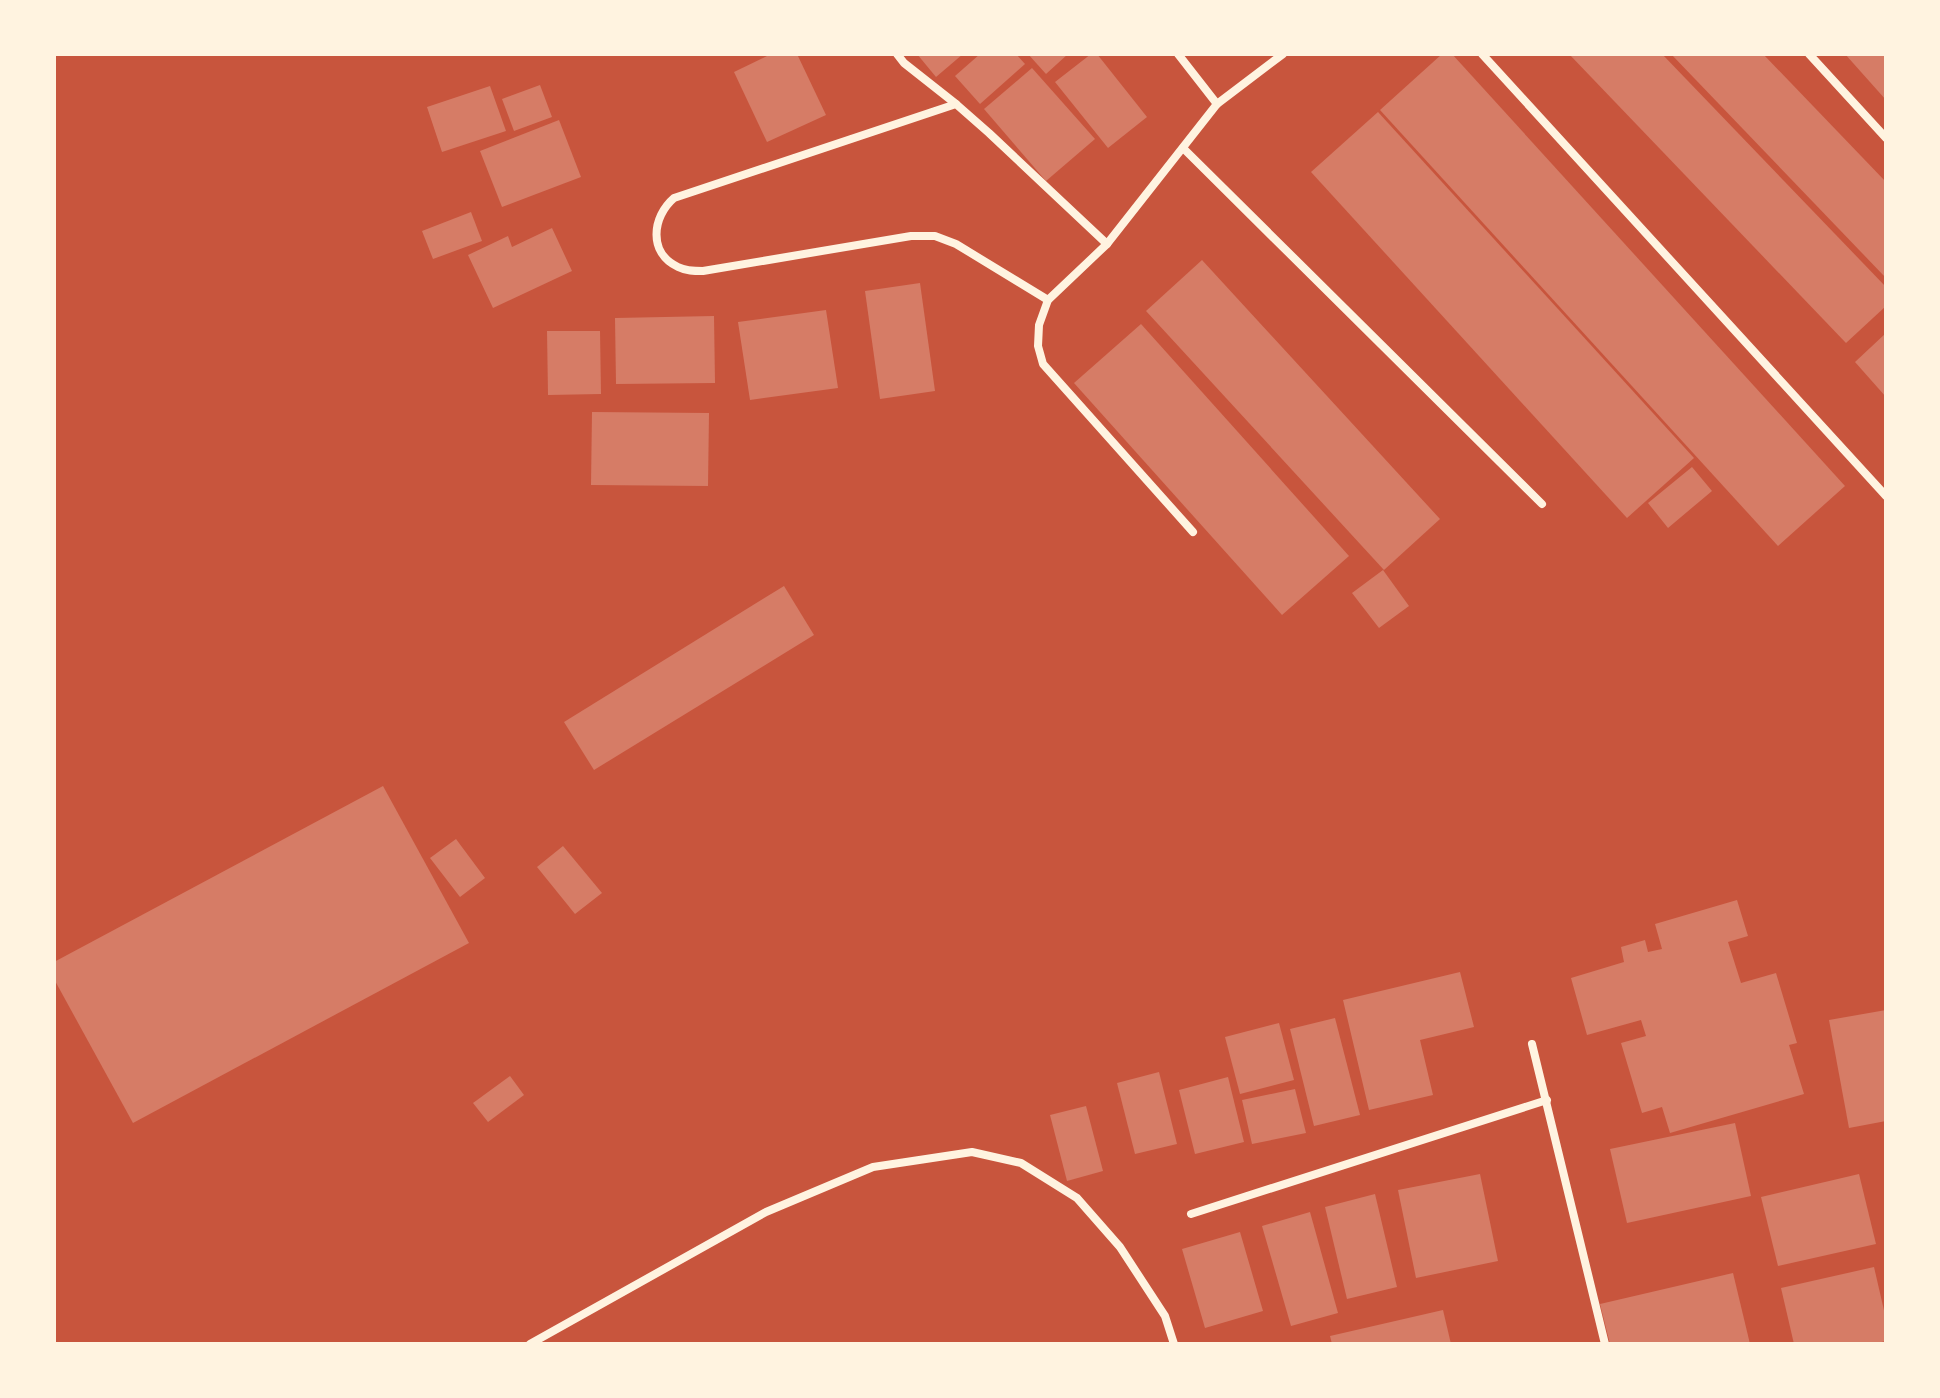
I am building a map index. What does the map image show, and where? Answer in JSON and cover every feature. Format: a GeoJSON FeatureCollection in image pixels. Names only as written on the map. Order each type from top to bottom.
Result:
{"type":"FeatureCollection","features":[{"type":"Feature","properties":{"kind":"street"},"geometry":{"type":"LineString","coordinates":[[897,54],[989,133],[1107,244]]}},
{"type":"Feature","properties":{"kind":"street"},"geometry":{"type":"LineString","coordinates":[[1178,54],[1217,104]]}},
{"type":"Feature","properties":{"kind":"street"},"geometry":{"type":"LineString","coordinates":[[1193,532],[1043,364],[1038,346],[1039,325],[1048,300],[1107,244],[1217,104],[1283,54]]}},
{"type":"Feature","properties":{"kind":"street"},"geometry":{"type":"LineString","coordinates":[[1482,54],[1886,496]]}},
{"type":"Feature","properties":{"kind":"street"},"geometry":{"type":"LineString","coordinates":[[1809,54],[1886,138]]}},
{"type":"Feature","properties":{"kind":"street"},"geometry":{"type":"LineString","coordinates":[[956,104],[674,198],[660,214],[656,238],[661,253],[678,267],[703,271],[911,236],[935,236],[956,244],[1048,300]]}},
{"type":"Feature","properties":{"kind":"street"},"geometry":{"type":"LineString","coordinates":[[1183,148],[1542,504]]}},
{"type":"Feature","properties":{"kind":"street"},"geometry":{"type":"LineString","coordinates":[[1532,1044],[1605,1344]]}},
{"type":"Feature","properties":{"kind":"street"},"geometry":{"type":"LineString","coordinates":[[1191,1214],[1547,1100]]}},
{"type":"Feature","properties":{"kind":"street"},"geometry":{"type":"LineString","coordinates":[[530,1344],[766,1212],[873,1167],[972,1152],[1021,1163],[1077,1198],[1120,1247],[1165,1316],[1174,1344]]}},
{"type":"Feature","properties":{"kind":"building"},"geometry":{"type":"Polygon","coordinates":[[[771,54],[797,54],[826,115],[767,142],[734,72],[771,54]]]}},
{"type":"Feature","properties":{"kind":"building"},"geometry":{"type":"Polygon","coordinates":[[[917,54],[963,54],[936,77],[917,54]]]}},
{"type":"Feature","properties":{"kind":"building"},"geometry":{"type":"Polygon","coordinates":[[[980,54],[1016,54],[1025,64],[980,104],[955,76],[980,54]]]}},
{"type":"Feature","properties":{"kind":"building"},"geometry":{"type":"Polygon","coordinates":[[[1028,54],[1068,54],[1046,74],[1028,54]]]}},
{"type":"Feature","properties":{"kind":"building"},"geometry":{"type":"Polygon","coordinates":[[[1091,54],[1097,54],[1147,117],[1108,148],[1055,82],[1091,54]]]}},
{"type":"Feature","properties":{"kind":"building"},"geometry":{"type":"Polygon","coordinates":[[[1442,54],[1452,54],[1845,486],[1778,546],[1380,110],[1442,54]]]}},
{"type":"Feature","properties":{"kind":"building"},"geometry":{"type":"Polygon","coordinates":[[[1569,54],[1662,54],[1886,287],[1886,306],[1846,343],[1569,54]]]}},
{"type":"Feature","properties":{"kind":"building"},"geometry":{"type":"Polygon","coordinates":[[[1671,54],[1763,54],[1886,182],[1886,278],[1671,54]]]}},
{"type":"Feature","properties":{"kind":"building"},"geometry":{"type":"Polygon","coordinates":[[[1845,54],[1886,54],[1886,100],[1845,54]]]}},
{"type":"Feature","properties":{"kind":"building"},"geometry":{"type":"Polygon","coordinates":[[[1032,68],[1095,139],[1046,181],[984,109],[1032,68]]]}},
{"type":"Feature","properties":{"kind":"building"},"geometry":{"type":"Polygon","coordinates":[[[540,85],[552,117],[514,131],[502,99],[540,85]]]}},
{"type":"Feature","properties":{"kind":"building"},"geometry":{"type":"Polygon","coordinates":[[[490,86],[506,131],[442,152],[427,107],[490,86]]]}},
{"type":"Feature","properties":{"kind":"building"},"geometry":{"type":"Polygon","coordinates":[[[1378,112],[1694,458],[1627,518],[1311,172],[1378,112]]]}},
{"type":"Feature","properties":{"kind":"building"},"geometry":{"type":"Polygon","coordinates":[[[559,120],[581,177],[502,207],[480,151],[559,120]]]}},
{"type":"Feature","properties":{"kind":"building"},"geometry":{"type":"Polygon","coordinates":[[[471,212],[482,241],[433,259],[422,231],[471,212]]]}},
{"type":"Feature","properties":{"kind":"building"},"geometry":{"type":"Polygon","coordinates":[[[552,228],[572,271],[493,308],[468,255],[508,236],[512,247],[552,228]]]}},
{"type":"Feature","properties":{"kind":"building"},"geometry":{"type":"Polygon","coordinates":[[[1202,260],[1440,519],[1384,570],[1146,311],[1202,260]]]}},
{"type":"Feature","properties":{"kind":"building"},"geometry":{"type":"Polygon","coordinates":[[[920,283],[935,391],[880,399],[865,291],[920,283]]]}},
{"type":"Feature","properties":{"kind":"building"},"geometry":{"type":"Polygon","coordinates":[[[826,310],[838,388],[750,400],[738,322],[826,310]]]}},
{"type":"Feature","properties":{"kind":"building"},"geometry":{"type":"Polygon","coordinates":[[[714,316],[715,383],[616,384],[615,318],[714,316]]]}},
{"type":"Feature","properties":{"kind":"building"},"geometry":{"type":"Polygon","coordinates":[[[1141,324],[1349,556],[1282,615],[1074,383],[1141,324]]]}},
{"type":"Feature","properties":{"kind":"building"},"geometry":{"type":"Polygon","coordinates":[[[547,331],[600,331],[601,394],[548,395],[547,331]]]}},
{"type":"Feature","properties":{"kind":"building"},"geometry":{"type":"Polygon","coordinates":[[[1886,333],[1886,397],[1855,362],[1886,333]]]}},
{"type":"Feature","properties":{"kind":"building"},"geometry":{"type":"Polygon","coordinates":[[[592,412],[709,413],[708,486],[591,485],[592,412]]]}},
{"type":"Feature","properties":{"kind":"building"},"geometry":{"type":"Polygon","coordinates":[[[1692,467],[1712,491],[1668,528],[1648,503],[1692,467]]]}},
{"type":"Feature","properties":{"kind":"building"},"geometry":{"type":"Polygon","coordinates":[[[1383,570],[1409,606],[1379,628],[1352,593],[1383,570]]]}},
{"type":"Feature","properties":{"kind":"building"},"geometry":{"type":"Polygon","coordinates":[[[784,586],[814,635],[594,770],[564,722],[784,586]]]}},
{"type":"Feature","properties":{"kind":"building"},"geometry":{"type":"Polygon","coordinates":[[[383,786],[469,943],[133,1123],[54,979],[54,962],[383,786]]]}},
{"type":"Feature","properties":{"kind":"building"},"geometry":{"type":"Polygon","coordinates":[[[456,839],[485,878],[460,897],[430,858],[456,839]]]}},
{"type":"Feature","properties":{"kind":"building"},"geometry":{"type":"Polygon","coordinates":[[[563,846],[602,893],[575,914],[537,867],[563,846]]]}},
{"type":"Feature","properties":{"kind":"building"},"geometry":{"type":"Polygon","coordinates":[[[1737,900],[1748,936],[1728,942],[1741,983],[1776,973],[1797,1043],[1789,1045],[1804,1094],[1670,1133],[1662,1107],[1642,1113],[1621,1043],[1646,1036],[1641,1020],[1587,1035],[1571,978],[1624,962],[1621,947],[1645,940],[1648,952],[1662,949],[1655,924],[1737,900]]]}},
{"type":"Feature","properties":{"kind":"building"},"geometry":{"type":"Polygon","coordinates":[[[1460,972],[1474,1027],[1420,1040],[1433,1095],[1369,1110],[1343,1000],[1460,972]]]}},
{"type":"Feature","properties":{"kind":"building"},"geometry":{"type":"Polygon","coordinates":[[[1886,1010],[1886,1121],[1849,1128],[1829,1020],[1886,1010]]]}},
{"type":"Feature","properties":{"kind":"building"},"geometry":{"type":"Polygon","coordinates":[[[1335,1018],[1360,1115],[1314,1126],[1290,1029],[1335,1018]]]}},
{"type":"Feature","properties":{"kind":"building"},"geometry":{"type":"Polygon","coordinates":[[[1279,1023],[1294,1080],[1240,1094],[1225,1037],[1279,1023]]]}},
{"type":"Feature","properties":{"kind":"building"},"geometry":{"type":"Polygon","coordinates":[[[1159,1072],[1177,1144],[1135,1154],[1117,1083],[1159,1072]]]}},
{"type":"Feature","properties":{"kind":"building"},"geometry":{"type":"Polygon","coordinates":[[[510,1076],[524,1095],[488,1122],[473,1103],[510,1076]]]}},
{"type":"Feature","properties":{"kind":"building"},"geometry":{"type":"Polygon","coordinates":[[[1228,1077],[1244,1142],[1195,1154],[1179,1090],[1228,1077]]]}},
{"type":"Feature","properties":{"kind":"building"},"geometry":{"type":"Polygon","coordinates":[[[1295,1089],[1306,1133],[1252,1144],[1242,1100],[1295,1089]]]}},
{"type":"Feature","properties":{"kind":"building"},"geometry":{"type":"Polygon","coordinates":[[[1086,1106],[1103,1171],[1067,1181],[1050,1115],[1086,1106]]]}},
{"type":"Feature","properties":{"kind":"building"},"geometry":{"type":"Polygon","coordinates":[[[1735,1123],[1751,1196],[1627,1223],[1610,1149],[1735,1123]]]}},
{"type":"Feature","properties":{"kind":"building"},"geometry":{"type":"Polygon","coordinates":[[[1480,1174],[1498,1261],[1416,1278],[1398,1190],[1480,1174]]]}},
{"type":"Feature","properties":{"kind":"building"},"geometry":{"type":"Polygon","coordinates":[[[1859,1174],[1876,1244],[1778,1266],[1761,1197],[1859,1174]]]}},
{"type":"Feature","properties":{"kind":"building"},"geometry":{"type":"Polygon","coordinates":[[[1375,1194],[1397,1287],[1347,1299],[1325,1207],[1375,1194]]]}},
{"type":"Feature","properties":{"kind":"building"},"geometry":{"type":"Polygon","coordinates":[[[1310,1212],[1338,1313],[1291,1326],[1262,1226],[1310,1212]]]}},
{"type":"Feature","properties":{"kind":"building"},"geometry":{"type":"Polygon","coordinates":[[[1240,1232],[1263,1311],[1205,1328],[1182,1249],[1240,1232]]]}},
{"type":"Feature","properties":{"kind":"building"},"geometry":{"type":"Polygon","coordinates":[[[1874,1267],[1886,1319],[1886,1341],[1873,1344],[1794,1344],[1781,1288],[1874,1267]]]}},
{"type":"Feature","properties":{"kind":"building"},"geometry":{"type":"Polygon","coordinates":[[[1733,1273],[1750,1344],[1610,1344],[1600,1304],[1733,1273]]]}},
{"type":"Feature","properties":{"kind":"building"},"geometry":{"type":"Polygon","coordinates":[[[1443,1310],[1451,1344],[1332,1344],[1330,1336],[1443,1310]]]}}]}
